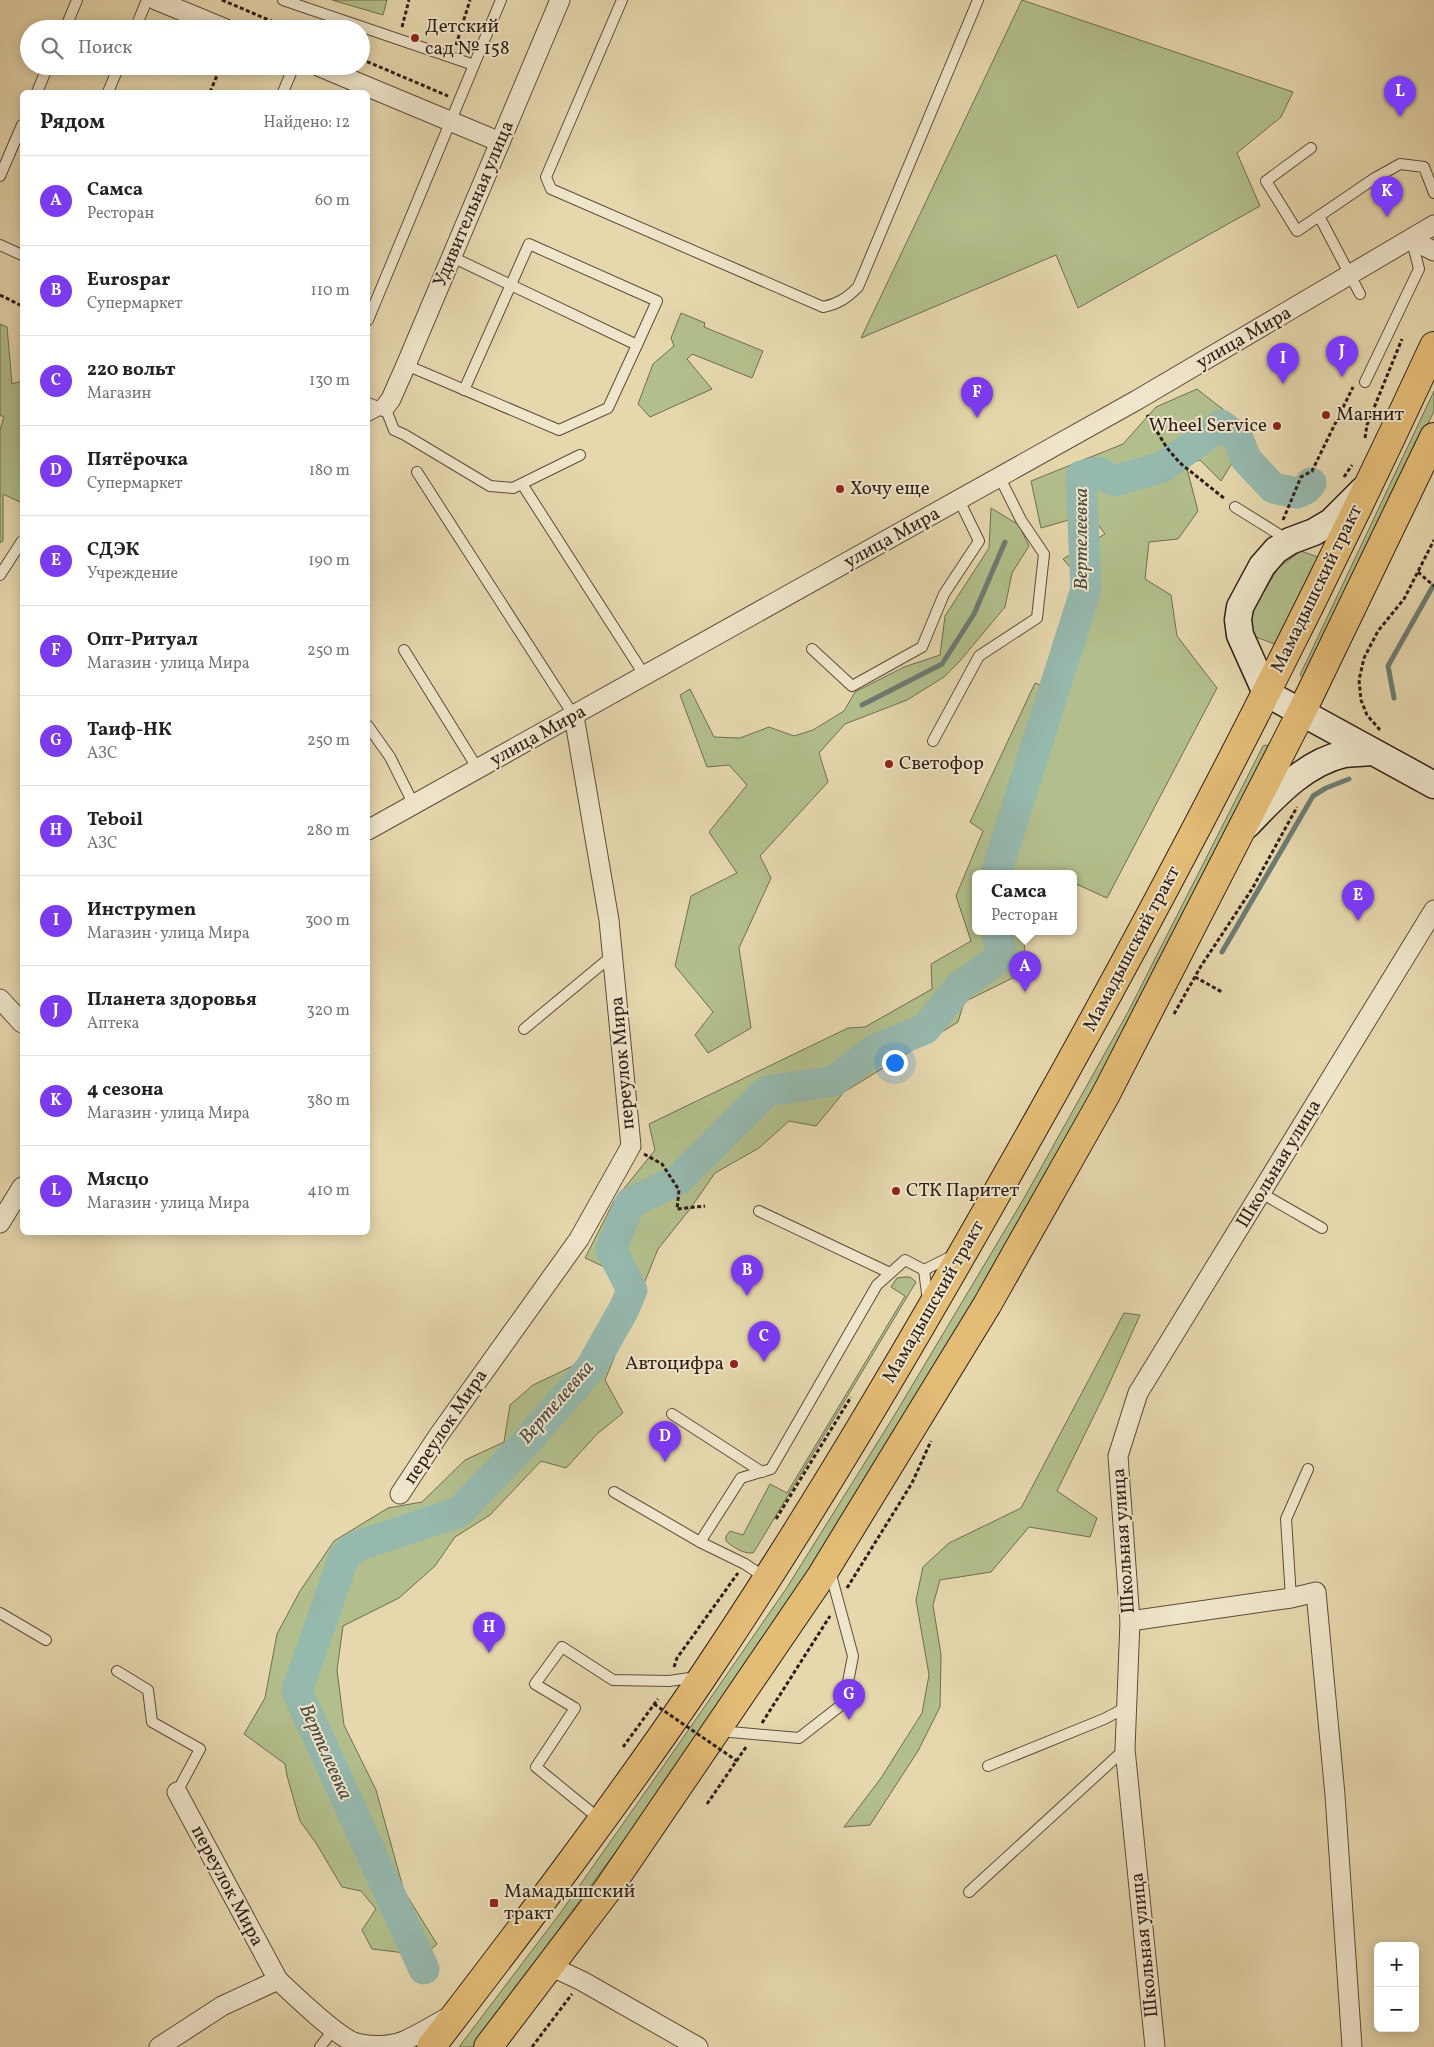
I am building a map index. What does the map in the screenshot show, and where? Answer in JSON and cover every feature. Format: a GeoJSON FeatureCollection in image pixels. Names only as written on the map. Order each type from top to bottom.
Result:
{"type":"FeatureCollection","features":[{"type":"Feature","properties":{"kind":"main road","name":"Мамадышский тракт"},"geometry":{"type":"LineString","coordinates":[[431,2047],[602,1821],[703,1676],[756,1571],[929,1314],[1097,1018],[1266,693],[1361,474],[1434,346]]}},
{"type":"Feature","properties":{"kind":"main road","name":"Мамадышский тракт"},"geometry":{"type":"LineString","coordinates":[[488,2047],[608,1889],[716,1730],[828,1563],[987,1305],[1086,1129],[1301,713],[1434,437]]}},
{"type":"Feature","properties":{"kind":"street"},"geometry":{"type":"LineString","coordinates":[[156,0],[204,20]]}},
{"type":"Feature","properties":{"kind":"street","name":"Удивительная улица"},"geometry":{"type":"LineString","coordinates":[[376,405],[391,399],[560,0]]}},
{"type":"Feature","properties":{"kind":"street"},"geometry":{"type":"LineString","coordinates":[[340,75],[500,142]]}},
{"type":"Feature","properties":{"kind":"street","name":"улица Мира"},"geometry":{"type":"LineString","coordinates":[[370,829],[1138,400],[1412,240],[1434,225]]}},
{"type":"Feature","properties":{"kind":"street"},"geometry":{"type":"LineString","coordinates":[[1412,240],[1434,251]]}},
{"type":"Feature","properties":{"kind":"street"},"geometry":{"type":"LineString","coordinates":[[1361,474],[1348,507],[1331,522],[1314,532],[1283,527],[1276,550],[1262,566],[1240,607],[1238,620],[1240,635],[1266,693],[1301,713],[1376,741],[1434,785]]}},
{"type":"Feature","properties":{"kind":"street","name":"переулок Мира"},"geometry":{"type":"LineString","coordinates":[[400,1494],[482,1372],[579,1239],[631,1146],[610,920],[574,716]]}},
{"type":"Feature","properties":{"kind":"street"},"geometry":{"type":"LineString","coordinates":[[1240,831],[1281,790],[1309,769],[1376,741]]}},
{"type":"Feature","properties":{"kind":"street","name":"Школьная улица"},"geometry":{"type":"LineString","coordinates":[[1155,2047],[1125,1749],[1130,1621],[1118,1456],[1138,1393],[1433,914]]}},
{"type":"Feature","properties":{"kind":"street"},"geometry":{"type":"LineString","coordinates":[[0,999],[20,1021]]}},
{"type":"Feature","properties":{"kind":"street"},"geometry":{"type":"LineString","coordinates":[[0,1223],[20,1190]]}},
{"type":"Feature","properties":{"kind":"street"},"geometry":{"type":"LineString","coordinates":[[1130,1621],[1292,1598],[1316,1592],[1335,1795],[1352,2047]]}},
{"type":"Feature","properties":{"kind":"street","name":"переулок Мира"},"geometry":{"type":"LineString","coordinates":[[177,1792],[278,1980]]}},
{"type":"Feature","properties":{"kind":"street"},"geometry":{"type":"LineString","coordinates":[[550,1966],[582,1981],[698,2047]]}},
{"type":"Feature","properties":{"kind":"street"},"geometry":{"type":"LineString","coordinates":[[159,2047],[222,2006],[278,1980],[354,2044],[390,2045],[405,2040],[458,2012]]}},
{"type":"Feature","properties":{"kind":"lane"},"geometry":{"type":"LineString","coordinates":[[69,20],[77,0]]}},
{"type":"Feature","properties":{"kind":"lane"},"geometry":{"type":"LineString","coordinates":[[139,20],[147,0]]}},
{"type":"Feature","properties":{"kind":"lane"},"geometry":{"type":"LineString","coordinates":[[283,0],[343,20]]}},
{"type":"Feature","properties":{"kind":"lane"},"geometry":{"type":"LineString","coordinates":[[370,315],[502,0]]}},
{"type":"Feature","properties":{"kind":"lane"},"geometry":{"type":"LineString","coordinates":[[622,0],[546,177],[551,189],[823,307],[835,304],[848,297],[858,287],[978,0]]}},
{"type":"Feature","properties":{"kind":"lane"},"geometry":{"type":"LineString","coordinates":[[370,29],[474,64]]}},
{"type":"Feature","properties":{"kind":"lane"},"geometry":{"type":"LineString","coordinates":[[38,90],[44,75]]}},
{"type":"Feature","properties":{"kind":"lane"},"geometry":{"type":"LineString","coordinates":[[109,90],[115,75]]}},
{"type":"Feature","properties":{"kind":"lane"},"geometry":{"type":"LineString","coordinates":[[284,90],[290,75]]}},
{"type":"Feature","properties":{"kind":"lane"},"geometry":{"type":"LineString","coordinates":[[0,176],[20,130]]}},
{"type":"Feature","properties":{"kind":"lane"},"geometry":{"type":"LineString","coordinates":[[1311,148],[1266,181],[1297,231],[1400,164],[1424,166],[1434,193]]}},
{"type":"Feature","properties":{"kind":"lane"},"geometry":{"type":"LineString","coordinates":[[1319,216],[1360,294]]}},
{"type":"Feature","properties":{"kind":"lane"},"geometry":{"type":"LineString","coordinates":[[1365,382],[1420,269],[1412,240]]}},
{"type":"Feature","properties":{"kind":"lane"},"geometry":{"type":"LineString","coordinates":[[406,365],[464,390],[559,430],[608,408],[657,301],[529,244],[464,390]]}},
{"type":"Feature","properties":{"kind":"lane"},"geometry":{"type":"LineString","coordinates":[[0,245],[20,253]]}},
{"type":"Feature","properties":{"kind":"lane"},"geometry":{"type":"LineString","coordinates":[[452,257],[637,345]]}},
{"type":"Feature","properties":{"kind":"lane"},"geometry":{"type":"LineString","coordinates":[[376,405],[394,430],[490,486],[513,488],[580,455]]}},
{"type":"Feature","properties":{"kind":"lane"},"geometry":{"type":"LineString","coordinates":[[417,472],[574,716]]}},
{"type":"Feature","properties":{"kind":"lane"},"geometry":{"type":"LineString","coordinates":[[933,740],[979,656],[1036,618],[1044,554],[1021,520],[1000,478]]}},
{"type":"Feature","properties":{"kind":"lane"},"geometry":{"type":"LineString","coordinates":[[522,484],[645,676]]}},
{"type":"Feature","properties":{"kind":"lane"},"geometry":{"type":"LineString","coordinates":[[812,649],[852,686],[922,646],[944,594],[979,541],[959,500]]}},
{"type":"Feature","properties":{"kind":"lane"},"geometry":{"type":"LineString","coordinates":[[1235,507],[1283,527]]}},
{"type":"Feature","properties":{"kind":"lane"},"geometry":{"type":"LineString","coordinates":[[0,575],[20,544]]}},
{"type":"Feature","properties":{"kind":"lane"},"geometry":{"type":"LineString","coordinates":[[404,650],[478,769]]}},
{"type":"Feature","properties":{"kind":"lane"},"geometry":{"type":"LineString","coordinates":[[370,729],[390,757],[414,805]]}},
{"type":"Feature","properties":{"kind":"lane"},"geometry":{"type":"LineString","coordinates":[[524,1029],[612,955]]}},
{"type":"Feature","properties":{"kind":"lane"},"geometry":{"type":"LineString","coordinates":[[1261,1193],[1322,1228]]}},
{"type":"Feature","properties":{"kind":"lane"},"geometry":{"type":"LineString","coordinates":[[759,1212],[890,1273]]}},
{"type":"Feature","properties":{"kind":"lane"},"geometry":{"type":"LineString","coordinates":[[924,1270],[966,1249]]}},
{"type":"Feature","properties":{"kind":"lane"},"geometry":{"type":"LineString","coordinates":[[700,1542],[741,1478],[771,1469],[877,1285],[905,1260],[924,1270]]}},
{"type":"Feature","properties":{"kind":"lane"},"geometry":{"type":"LineString","coordinates":[[924,1270],[929,1314]]}},
{"type":"Feature","properties":{"kind":"lane"},"geometry":{"type":"LineString","coordinates":[[672,1414],[762,1472]]}},
{"type":"Feature","properties":{"kind":"lane"},"geometry":{"type":"LineString","coordinates":[[1292,1598],[1286,1519],[1308,1469]]}},
{"type":"Feature","properties":{"kind":"lane"},"geometry":{"type":"LineString","coordinates":[[614,1492],[700,1542],[756,1571]]}},
{"type":"Feature","properties":{"kind":"lane"},"geometry":{"type":"LineString","coordinates":[[716,1730],[799,1738],[844,1703],[853,1656],[828,1563]]}},
{"type":"Feature","properties":{"kind":"lane"},"geometry":{"type":"LineString","coordinates":[[0,1613],[46,1640]]}},
{"type":"Feature","properties":{"kind":"lane"},"geometry":{"type":"LineString","coordinates":[[602,1821],[536,1767],[575,1708],[535,1684],[562,1647],[613,1680],[669,1682],[703,1676]]}},
{"type":"Feature","properties":{"kind":"lane"},"geometry":{"type":"LineString","coordinates":[[117,1671],[148,1690],[152,1722],[200,1749],[177,1792]]}},
{"type":"Feature","properties":{"kind":"lane"},"geometry":{"type":"LineString","coordinates":[[988,1766],[1104,1720],[1127,1707]]}},
{"type":"Feature","properties":{"kind":"lane"},"geometry":{"type":"LineString","coordinates":[[969,1892],[1125,1749]]}},
{"type":"Feature","properties":{"kind":"lane"},"geometry":{"type":"LineString","coordinates":[[320,2047],[334,2029]]}},
{"type":"Feature","properties":{"kind":"path"},"geometry":{"type":"LineString","coordinates":[[222,0],[269,20]]}},
{"type":"Feature","properties":{"kind":"path"},"geometry":{"type":"LineString","coordinates":[[402,28],[409,0]]}},
{"type":"Feature","properties":{"kind":"path"},"geometry":{"type":"LineString","coordinates":[[456,45],[470,0]]}},
{"type":"Feature","properties":{"kind":"path"},"geometry":{"type":"LineString","coordinates":[[211,90],[217,75]]}},
{"type":"Feature","properties":{"kind":"path"},"geometry":{"type":"LineString","coordinates":[[0,295],[20,305]]}},
{"type":"Feature","properties":{"kind":"path"},"geometry":{"type":"LineString","coordinates":[[1365,440],[1367,425],[1403,338]]}},
{"type":"Feature","properties":{"kind":"path"},"geometry":{"type":"LineString","coordinates":[[1283,527],[1291,499],[1301,476],[1312,470],[1357,380],[1365,382]]}},
{"type":"Feature","properties":{"kind":"path"},"geometry":{"type":"LineString","coordinates":[[1138,400],[1168,448],[1180,463],[1235,507]]}},
{"type":"Feature","properties":{"kind":"path"},"geometry":{"type":"LineString","coordinates":[[1341,480],[1361,474]]}},
{"type":"Feature","properties":{"kind":"path"},"geometry":{"type":"LineString","coordinates":[[1376,741],[1363,706],[1360,690],[1360,670],[1372,639],[1403,602],[1434,540]]}},
{"type":"Feature","properties":{"kind":"path"},"geometry":{"type":"LineString","coordinates":[[1418,572],[1434,586]]}},
{"type":"Feature","properties":{"kind":"path"},"geometry":{"type":"LineString","coordinates":[[1195,977],[1222,992]]}},
{"type":"Feature","properties":{"kind":"path"},"geometry":{"type":"LineString","coordinates":[[662,1164],[679,1190],[678,1209],[704,1206]]}},
{"type":"Feature","properties":{"kind":"path"},"geometry":{"type":"LineString","coordinates":[[771,1528],[854,1391]]}},
{"type":"Feature","properties":{"kind":"path"},"geometry":{"type":"LineString","coordinates":[[707,1804],[736,1761],[654,1704],[623,1747],[666,1690],[677,1658],[756,1571]]}},
{"type":"Feature","properties":{"kind":"path"},"geometry":{"type":"LineString","coordinates":[[532,2047],[582,1981]]}},
{"type":"Feature","properties":{"kind":"green space"},"geometry":{"type":"Polygon","coordinates":[[[332,0],[387,0],[383,15],[332,0]]]}},
{"type":"Feature","properties":{"kind":"green space"},"geometry":{"type":"Polygon","coordinates":[[[1022,0],[1293,92],[1281,117],[1237,153],[1260,206],[1078,308],[1056,255],[861,338],[1022,0]]]}},
{"type":"Feature","properties":{"kind":"green space"},"geometry":{"type":"Polygon","coordinates":[[[681,313],[705,323],[704,327],[763,351],[752,378],[692,354],[687,359],[712,389],[650,417],[638,404],[653,364],[674,346],[671,338],[681,313]]]}},
{"type":"Feature","properties":{"kind":"green space"},"geometry":{"type":"Polygon","coordinates":[[[0,324],[7,327],[12,384],[20,382],[20,502],[3,494],[3,541],[0,543],[0,430],[4,417],[0,415],[0,324]]]}},
{"type":"Feature","properties":{"kind":"green space"},"geometry":{"type":"Polygon","coordinates":[[[1197,389],[1239,422],[1239,452],[1221,481],[1200,460],[1186,465],[1198,511],[1178,539],[1149,542],[1145,579],[1171,595],[1177,636],[1217,688],[1107,898],[1077,884],[1077,870],[972,870],[972,935],[1023,935],[1027,971],[964,1002],[958,1022],[844,1092],[816,1126],[789,1121],[759,1148],[715,1173],[690,1209],[658,1249],[605,1380],[623,1413],[598,1433],[566,1468],[541,1461],[490,1515],[455,1537],[435,1566],[399,1598],[343,1626],[337,1670],[344,1725],[376,1790],[404,1891],[437,1944],[412,1966],[405,1953],[372,1949],[362,1930],[376,1909],[361,1891],[342,1887],[316,1843],[300,1821],[285,1764],[244,1734],[265,1698],[277,1634],[300,1591],[334,1541],[388,1508],[422,1502],[465,1460],[504,1442],[510,1405],[533,1385],[577,1364],[622,1292],[609,1269],[585,1258],[614,1201],[655,1150],[649,1124],[848,1028],[865,1027],[932,989],[931,964],[971,941],[956,896],[983,831],[970,822],[1035,683],[1050,688],[1082,581],[1063,559],[1105,534],[1090,514],[1041,528],[1031,481],[1123,444],[1156,407],[1197,389]]]}},
{"type":"Feature","properties":{"kind":"green space"},"geometry":{"type":"Polygon","coordinates":[[[1434,391],[1434,411],[1307,679],[1300,675],[1434,391]]]}},
{"type":"Feature","properties":{"kind":"green space"},"geometry":{"type":"Polygon","coordinates":[[[991,508],[1019,525],[1029,546],[1012,573],[1005,607],[944,677],[907,700],[845,724],[819,753],[828,782],[760,856],[771,878],[739,948],[751,1028],[708,1053],[695,1035],[713,1012],[675,966],[691,896],[737,873],[709,832],[747,785],[729,765],[707,767],[680,695],[690,689],[714,737],[740,738],[769,727],[794,736],[813,730],[844,711],[855,692],[904,667],[940,655],[945,616],[989,548],[991,508]]]}},
{"type":"Feature","properties":{"kind":"green space"},"geometry":{"type":"Polygon","coordinates":[[[1301,551],[1318,557],[1275,644],[1253,636],[1251,617],[1259,599],[1279,567],[1301,551]]]}},
{"type":"Feature","properties":{"kind":"green space"},"geometry":{"type":"Polygon","coordinates":[[[1263,746],[1272,747],[1035,1202],[904,1419],[795,1592],[671,1776],[473,2047],[459,2047],[561,1912],[786,1589],[894,1416],[1023,1200],[1128,1012],[1263,746]]]}},
{"type":"Feature","properties":{"kind":"green space"},"geometry":{"type":"Polygon","coordinates":[[[910,1277],[916,1282],[757,1547],[753,1553],[735,1548],[726,1541],[726,1536],[730,1531],[743,1535],[770,1484],[787,1493],[905,1296],[891,1287],[897,1278],[910,1277]]]}},
{"type":"Feature","properties":{"kind":"green space"},"geometry":{"type":"Polygon","coordinates":[[[1124,1313],[1140,1315],[1106,1391],[1057,1491],[1097,1518],[1090,1537],[1029,1527],[991,1572],[940,1580],[933,1605],[941,1655],[940,1707],[918,1751],[870,1825],[844,1827],[881,1778],[922,1713],[929,1675],[916,1600],[923,1567],[949,1543],[1021,1508],[1124,1313]]]}},
{"type":"Feature","properties":{"kind":"waterway","name":"Вертелеевка"},"geometry":{"type":"LineString","coordinates":[[997,870],[1086,589],[1081,476],[1098,472],[1114,481],[1163,467],[1221,425],[1238,438],[1246,459],[1273,488],[1297,493],[1306,489],[1311,483]]}},
{"type":"Feature","properties":{"kind":"waterway"},"geometry":{"type":"LineString","coordinates":[[862,705],[942,664],[974,614],[1005,542]]}},
{"type":"Feature","properties":{"kind":"waterway"},"geometry":{"type":"LineString","coordinates":[[1394,698],[1388,666],[1433,586]]}},
{"type":"Feature","properties":{"kind":"waterway"},"geometry":{"type":"LineString","coordinates":[[1222,952],[1313,796],[1326,788],[1349,779]]}},
{"type":"Feature","properties":{"kind":"waterway","name":"Вертелеевка"},"geometry":{"type":"LineString","coordinates":[[424,1969],[297,1691],[344,1557],[355,1547],[459,1512],[528,1440],[590,1369],[624,1309],[632,1290],[611,1249],[630,1203],[678,1180],[767,1091],[834,1081],[874,1050],[925,1029],[959,987],[1002,956],[997,935]]}},
{"type":"Feature","properties":{"kind":"place","name":"Детский сад № 158"},"geometry":{"type":"Point","coordinates":[415,38]}},
{"type":"Feature","properties":{"kind":"place","name":"Мясцо"},"geometry":{"type":"Point","coordinates":[1400,117]}},
{"type":"Feature","properties":{"kind":"place","name":"4 сезона"},"geometry":{"type":"Point","coordinates":[1387,217]}},
{"type":"Feature","properties":{"kind":"place","name":"Планета здоровья"},"geometry":{"type":"Point","coordinates":[1342,377]}},
{"type":"Feature","properties":{"kind":"place","name":"Инструmen"},"geometry":{"type":"Point","coordinates":[1283,384]}},
{"type":"Feature","properties":{"kind":"place","name":"Магнит"},"geometry":{"type":"Point","coordinates":[1326,415]}},
{"type":"Feature","properties":{"kind":"place","name":"Опт-Ритуал"},"geometry":{"type":"Point","coordinates":[977,418]}},
{"type":"Feature","properties":{"kind":"place","name":"Wheel Service"},"geometry":{"type":"Point","coordinates":[1277,426]}},
{"type":"Feature","properties":{"kind":"place","name":"Хочу еще"},"geometry":{"type":"Point","coordinates":[840,489]}},
{"type":"Feature","properties":{"kind":"place","name":"Светофор"},"geometry":{"type":"Point","coordinates":[889,764]}},
{"type":"Feature","properties":{"kind":"place","name":"СДЭК"},"geometry":{"type":"Point","coordinates":[1358,921]}},
{"type":"Feature","properties":{"kind":"place","name":"Самса"},"geometry":{"type":"Point","coordinates":[1025,992]}},
{"type":"Feature","properties":{"kind":"place","name":"СТК Паритет"},"geometry":{"type":"Point","coordinates":[896,1191]}},
{"type":"Feature","properties":{"kind":"place","name":"Eurospar"},"geometry":{"type":"Point","coordinates":[747,1296]}},
{"type":"Feature","properties":{"kind":"place","name":"220 вольт"},"geometry":{"type":"Point","coordinates":[764,1362]}},
{"type":"Feature","properties":{"kind":"place","name":"Автоцифра"},"geometry":{"type":"Point","coordinates":[734,1364]}},
{"type":"Feature","properties":{"kind":"place","name":"Пятёрочка"},"geometry":{"type":"Point","coordinates":[665,1462]}},
{"type":"Feature","properties":{"kind":"place","name":"Teboil"},"geometry":{"type":"Point","coordinates":[489,1653]}},
{"type":"Feature","properties":{"kind":"place","name":"Таиф-НК"},"geometry":{"type":"Point","coordinates":[849,1720]}},
{"type":"Feature","properties":{"kind":"place","name":"Мамадышский тракт"},"geometry":{"type":"Point","coordinates":[494,1903]}}]}
